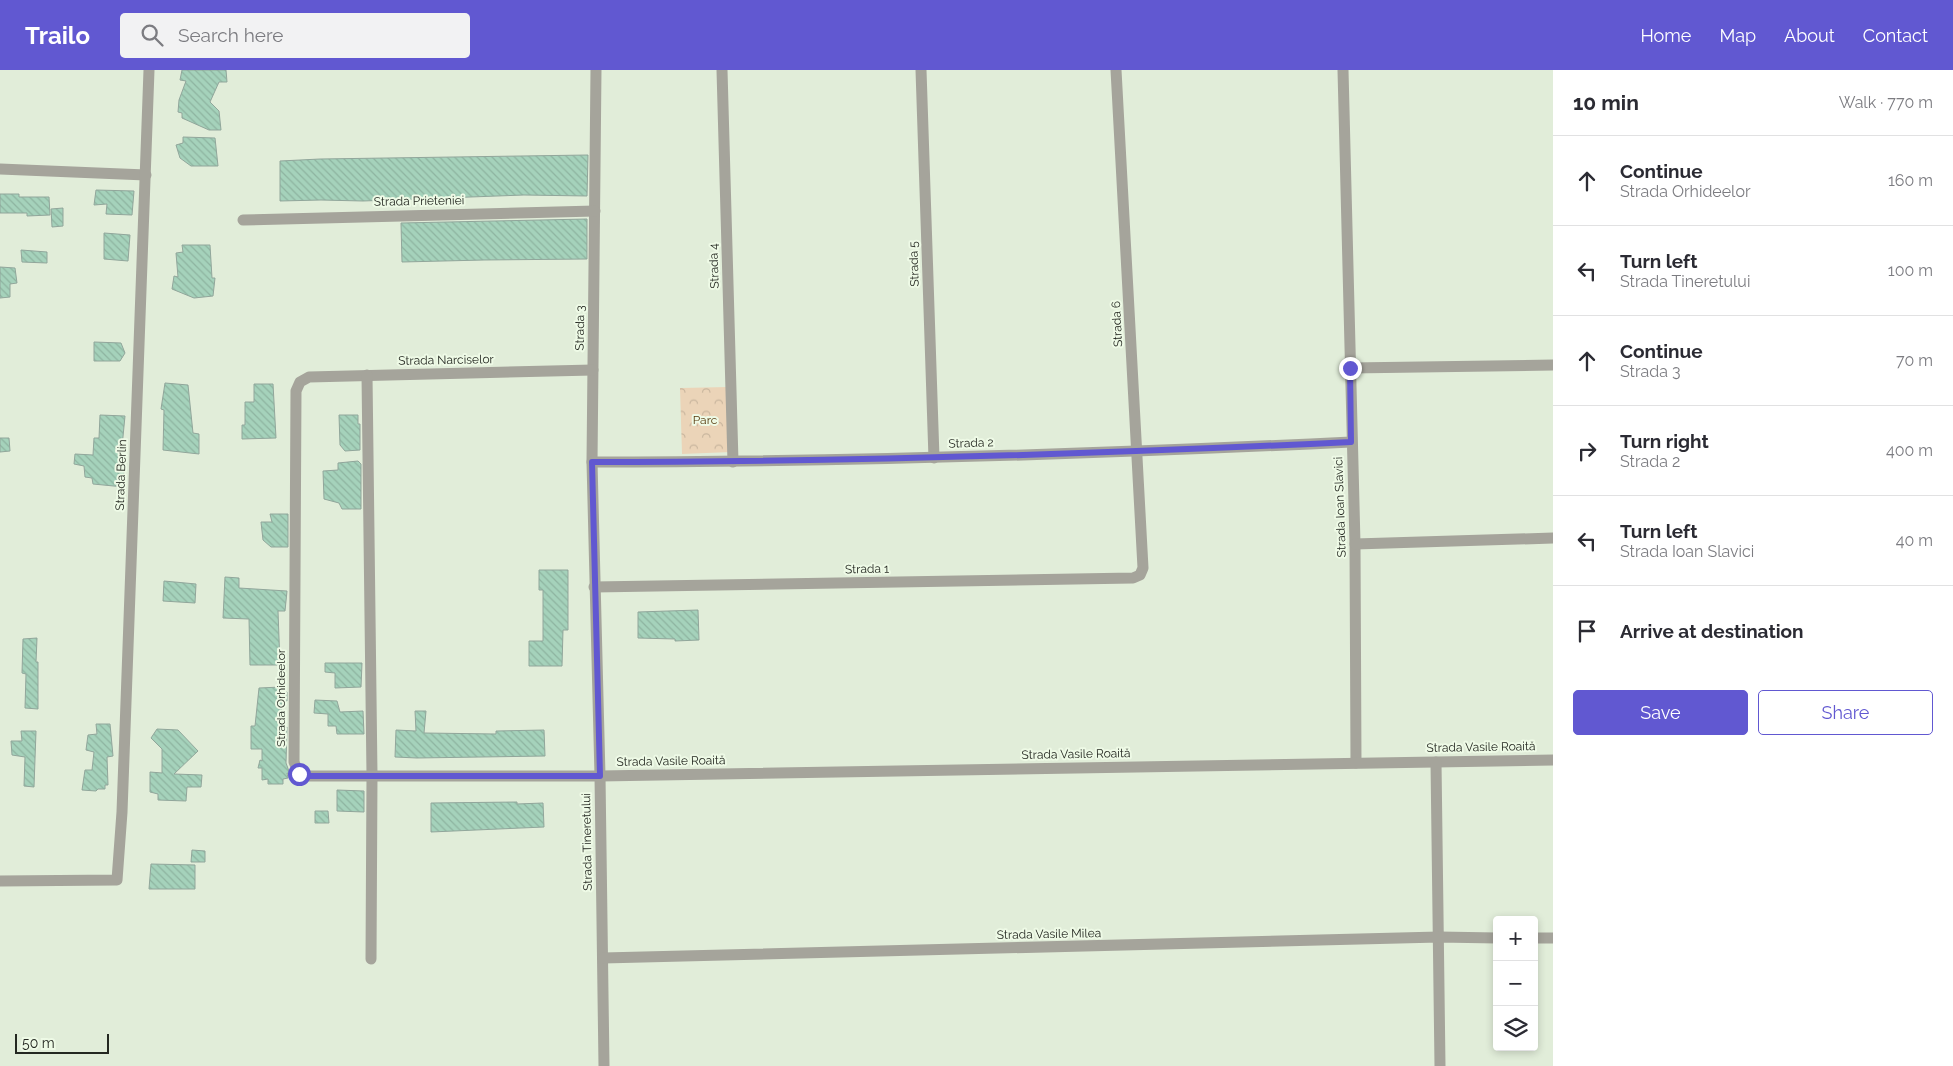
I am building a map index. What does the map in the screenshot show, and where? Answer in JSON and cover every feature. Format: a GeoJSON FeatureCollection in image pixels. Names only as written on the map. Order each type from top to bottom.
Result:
{"type":"FeatureCollection","features":[{"type":"Feature","properties":{"kind":"street","name":"Strada Berlin"},"geometry":{"type":"LineString","coordinates":[[0,880],[117,880],[123,782],[149,70]]}},
{"type":"Feature","properties":{"kind":"street","name":"Strada 3"},"geometry":{"type":"LineString","coordinates":[[594,587],[592,462],[596,70]]}},
{"type":"Feature","properties":{"kind":"street","name":"Strada 4"},"geometry":{"type":"LineString","coordinates":[[722,70],[733,462]]}},
{"type":"Feature","properties":{"kind":"street","name":"Strada 5"},"geometry":{"type":"LineString","coordinates":[[921,70],[934,458]]}},
{"type":"Feature","properties":{"kind":"street","name":"Strada 6"},"geometry":{"type":"LineString","coordinates":[[1116,70],[1143,568],[1140,575]]}},
{"type":"Feature","properties":{"kind":"street","name":"Strada Ioan Slavici"},"geometry":{"type":"LineString","coordinates":[[1343,70],[1355,544],[1356,763]]}},
{"type":"Feature","properties":{"kind":"street"},"geometry":{"type":"LineString","coordinates":[[0,169],[146,174]]}},
{"type":"Feature","properties":{"kind":"street","name":"Strada Prieteniei"},"geometry":{"type":"LineString","coordinates":[[243,220],[595,211]]}},
{"type":"Feature","properties":{"kind":"street"},"geometry":{"type":"LineString","coordinates":[[1350,368],[1553,365]]}},
{"type":"Feature","properties":{"kind":"street","name":"Strada Narciselor"},"geometry":{"type":"LineString","coordinates":[[300,382],[309,377],[593,370]]}},
{"type":"Feature","properties":{"kind":"street"},"geometry":{"type":"LineString","coordinates":[[367,375],[372,775],[371,959]]}},
{"type":"Feature","properties":{"kind":"street","name":"Strada Orhideelor"},"geometry":{"type":"LineString","coordinates":[[300,382],[296,391],[294,762],[299,774],[306,776],[600,776]]}},
{"type":"Feature","properties":{"kind":"street","name":"Strada 2"},"geometry":{"type":"LineString","coordinates":[[592,462],[733,462],[934,458],[1137,452],[1351,442]]}},
{"type":"Feature","properties":{"kind":"street"},"geometry":{"type":"LineString","coordinates":[[1355,544],[1553,538]]}},
{"type":"Feature","properties":{"kind":"street","name":"Strada 1"},"geometry":{"type":"LineString","coordinates":[[594,587],[1134,578],[1140,575]]}},
{"type":"Feature","properties":{"kind":"street","name":"Strada Tineretului"},"geometry":{"type":"LineString","coordinates":[[594,587],[600,776],[604,1066]]}},
{"type":"Feature","properties":{"kind":"street","name":"Strada Vasile Roaită"},"geometry":{"type":"LineString","coordinates":[[600,776],[1553,760]]}},
{"type":"Feature","properties":{"kind":"street"},"geometry":{"type":"LineString","coordinates":[[1436,762],[1440,1066]]}},
{"type":"Feature","properties":{"kind":"street","name":"Strada Vasile Milea"},"geometry":{"type":"LineString","coordinates":[[602,958],[1439,937],[1493,938]]}},
{"type":"Feature","properties":{"kind":"street"},"geometry":{"type":"LineString","coordinates":[[1538,938],[1553,938]]}},
{"type":"Feature","properties":{"kind":"green space","name":"Parc"},"geometry":{"type":"Polygon","coordinates":[[[729,387],[731,452],[682,454],[680,388],[729,387]]]}},
{"type":"Feature","properties":{"kind":"building"},"geometry":{"type":"Polygon","coordinates":[[[182,70],[226,70],[227,82],[219,82],[210,102],[219,111],[221,130],[209,130],[182,118],[182,113],[178,112],[179,100],[186,81],[180,80],[182,70]]]}},
{"type":"Feature","properties":{"kind":"building"},"geometry":{"type":"Polygon","coordinates":[[[183,137],[215,138],[218,166],[191,166],[180,158],[176,145],[183,143],[183,137]]]}},
{"type":"Feature","properties":{"kind":"building"},"geometry":{"type":"Polygon","coordinates":[[[588,155],[587,196],[524,195],[363,201],[280,201],[280,161],[588,155]]]}},
{"type":"Feature","properties":{"kind":"building"},"geometry":{"type":"Polygon","coordinates":[[[96,190],[134,191],[132,215],[106,214],[107,204],[94,205],[96,190]]]}},
{"type":"Feature","properties":{"kind":"building"},"geometry":{"type":"Polygon","coordinates":[[[0,194],[19,194],[19,197],[49,197],[50,215],[27,216],[27,213],[0,213],[0,194]]]}},
{"type":"Feature","properties":{"kind":"building"},"geometry":{"type":"Polygon","coordinates":[[[63,208],[63,226],[52,227],[51,209],[63,208]]]}},
{"type":"Feature","properties":{"kind":"building"},"geometry":{"type":"Polygon","coordinates":[[[587,219],[587,259],[402,262],[401,223],[587,219]]]}},
{"type":"Feature","properties":{"kind":"building"},"geometry":{"type":"Polygon","coordinates":[[[104,233],[130,235],[128,261],[104,259],[104,233]]]}},
{"type":"Feature","properties":{"kind":"building"},"geometry":{"type":"Polygon","coordinates":[[[182,245],[210,245],[212,278],[215,278],[213,296],[194,298],[172,289],[174,276],[178,277],[176,253],[183,252],[182,245]]]}},
{"type":"Feature","properties":{"kind":"building"},"geometry":{"type":"Polygon","coordinates":[[[21,250],[47,252],[47,263],[22,262],[21,250]]]}},
{"type":"Feature","properties":{"kind":"building"},"geometry":{"type":"Polygon","coordinates":[[[0,267],[15,268],[17,283],[10,284],[10,297],[0,298],[0,267]]]}},
{"type":"Feature","properties":{"kind":"building"},"geometry":{"type":"Polygon","coordinates":[[[94,342],[121,343],[125,353],[120,361],[94,361],[94,342]]]}},
{"type":"Feature","properties":{"kind":"building"},"geometry":{"type":"Polygon","coordinates":[[[165,383],[188,385],[193,433],[199,434],[199,454],[163,450],[164,410],[161,409],[165,383]]]}},
{"type":"Feature","properties":{"kind":"building"},"geometry":{"type":"Polygon","coordinates":[[[254,384],[273,384],[276,438],[242,439],[242,425],[245,425],[245,402],[254,402],[254,384]]]}},
{"type":"Feature","properties":{"kind":"building"},"geometry":{"type":"Polygon","coordinates":[[[100,415],[125,416],[121,457],[124,457],[124,487],[93,484],[92,478],[85,477],[84,466],[74,464],[75,454],[93,455],[94,438],[99,438],[100,415]]]}},
{"type":"Feature","properties":{"kind":"building"},"geometry":{"type":"Polygon","coordinates":[[[339,415],[358,415],[360,450],[345,451],[340,445],[339,415]]]}},
{"type":"Feature","properties":{"kind":"building"},"geometry":{"type":"Polygon","coordinates":[[[0,438],[9,438],[10,451],[0,452],[0,438]]]}},
{"type":"Feature","properties":{"kind":"building"},"geometry":{"type":"Polygon","coordinates":[[[358,461],[361,464],[361,509],[342,509],[339,503],[324,499],[323,471],[338,470],[338,463],[358,461]]]}},
{"type":"Feature","properties":{"kind":"building"},"geometry":{"type":"Polygon","coordinates":[[[270,514],[288,514],[288,547],[271,547],[263,540],[261,522],[272,522],[270,514]]]}},
{"type":"Feature","properties":{"kind":"building"},"geometry":{"type":"Polygon","coordinates":[[[539,570],[568,570],[568,630],[563,630],[562,666],[529,666],[529,641],[543,641],[543,590],[539,590],[539,570]]]}},
{"type":"Feature","properties":{"kind":"building"},"geometry":{"type":"Polygon","coordinates":[[[225,577],[239,578],[239,588],[287,591],[285,611],[278,611],[280,665],[250,665],[249,619],[223,618],[225,577]]]}},
{"type":"Feature","properties":{"kind":"building"},"geometry":{"type":"Polygon","coordinates":[[[164,581],[196,584],[195,603],[163,601],[164,581]]]}},
{"type":"Feature","properties":{"kind":"building"},"geometry":{"type":"Polygon","coordinates":[[[698,610],[699,640],[675,641],[675,639],[638,638],[638,612],[698,610]]]}},
{"type":"Feature","properties":{"kind":"building"},"geometry":{"type":"Polygon","coordinates":[[[37,638],[38,709],[25,708],[26,674],[22,673],[23,639],[37,638]]]}},
{"type":"Feature","properties":{"kind":"building"},"geometry":{"type":"Polygon","coordinates":[[[325,663],[362,663],[361,687],[335,688],[335,673],[325,672],[325,663]]]}},
{"type":"Feature","properties":{"kind":"building"},"geometry":{"type":"Polygon","coordinates":[[[282,687],[283,692],[287,692],[287,701],[282,702],[280,727],[287,727],[286,763],[290,774],[287,773],[288,778],[283,779],[283,784],[268,784],[268,779],[262,780],[262,768],[258,768],[260,760],[262,761],[262,749],[251,749],[251,726],[255,726],[259,688],[282,687]]]}},
{"type":"Feature","properties":{"kind":"building"},"geometry":{"type":"Polygon","coordinates":[[[315,700],[337,701],[340,712],[363,711],[364,734],[337,734],[336,726],[328,726],[328,714],[314,713],[315,700]]]}},
{"type":"Feature","properties":{"kind":"building"},"geometry":{"type":"Polygon","coordinates":[[[415,711],[426,711],[424,733],[496,734],[496,731],[544,730],[545,756],[395,757],[396,730],[416,731],[415,711]]]}},
{"type":"Feature","properties":{"kind":"building"},"geometry":{"type":"Polygon","coordinates":[[[96,724],[110,724],[113,756],[107,757],[108,785],[105,785],[105,789],[98,789],[96,791],[82,790],[85,770],[92,770],[94,752],[86,750],[88,735],[97,734],[96,724]]]}},
{"type":"Feature","properties":{"kind":"building"},"geometry":{"type":"Polygon","coordinates":[[[157,729],[178,730],[198,751],[174,774],[202,775],[201,787],[187,787],[186,801],[158,800],[158,794],[150,792],[150,772],[162,773],[162,749],[151,738],[157,729]]]}},
{"type":"Feature","properties":{"kind":"building"},"geometry":{"type":"Polygon","coordinates":[[[21,731],[36,731],[34,787],[24,786],[25,757],[12,755],[11,741],[22,741],[21,731]]]}},
{"type":"Feature","properties":{"kind":"building"},"geometry":{"type":"Polygon","coordinates":[[[337,790],[364,791],[364,812],[337,811],[337,790]]]}},
{"type":"Feature","properties":{"kind":"building"},"geometry":{"type":"Polygon","coordinates":[[[517,802],[517,804],[543,803],[544,827],[431,832],[431,803],[517,802]]]}},
{"type":"Feature","properties":{"kind":"building"},"geometry":{"type":"Polygon","coordinates":[[[315,811],[328,811],[329,823],[315,823],[315,811]]]}},
{"type":"Feature","properties":{"kind":"building"},"geometry":{"type":"Polygon","coordinates":[[[192,850],[205,851],[205,862],[191,862],[192,850]]]}},
{"type":"Feature","properties":{"kind":"building"},"geometry":{"type":"Polygon","coordinates":[[[151,864],[195,865],[195,889],[149,889],[151,864]]]}},
{"type":"Feature","properties":{"kind":"route"},"geometry":{"type":"LineString","coordinates":[[299,774],[306,776],[600,776],[592,462],[733,462],[934,458],[1351,442],[1350,368]]}}]}
